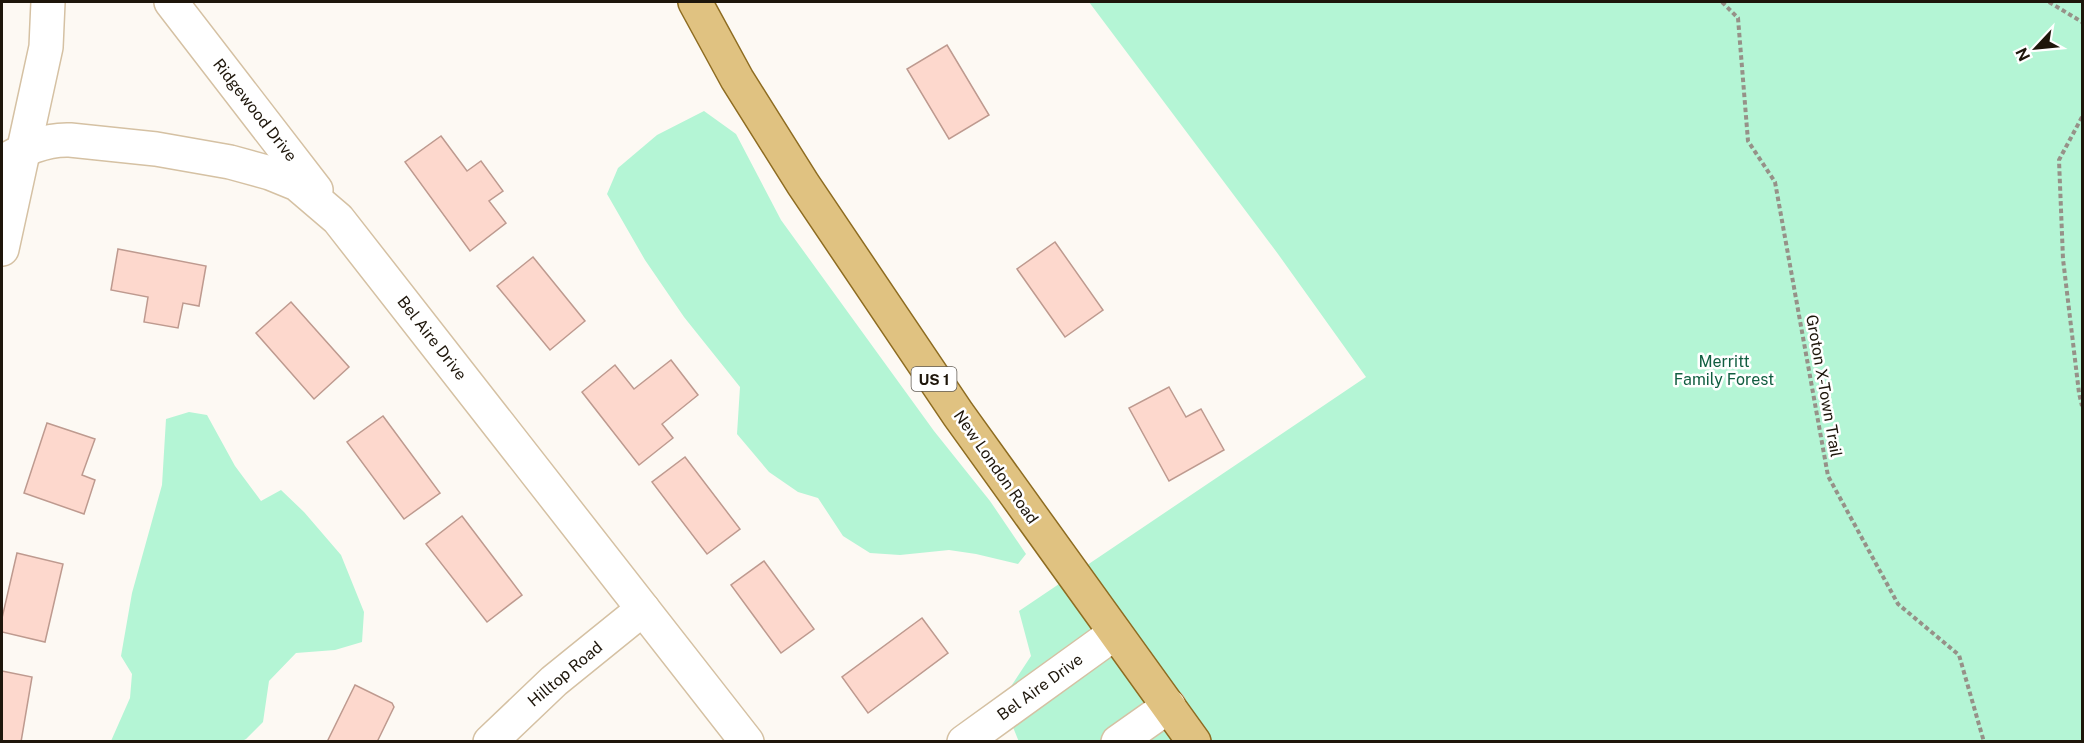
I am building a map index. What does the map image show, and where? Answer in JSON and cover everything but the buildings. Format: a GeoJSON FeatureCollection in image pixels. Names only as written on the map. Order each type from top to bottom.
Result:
{"type":"FeatureCollection","features":[{"type":"Feature","properties":{"kind":"main road","name":"New London Road"},"geometry":{"type":"LineString","coordinates":[[695,2],[737,79],[816,203],[958,414],[1194,741]]}},
{"type":"Feature","properties":{"kind":"street"},"geometry":{"type":"LineString","coordinates":[[2,249],[13,156],[46,47],[48,2]]}},
{"type":"Feature","properties":{"kind":"street","name":"Ridgewood Drive"},"geometry":{"type":"LineString","coordinates":[[171,2],[338,219]]}},
{"type":"Feature","properties":{"kind":"street","name":"Bel Aire Drive"},"geometry":{"type":"LineString","coordinates":[[13,156],[57,140],[70,140],[156,149],[230,162],[270,173],[297,184],[338,219],[747,741]]}},
{"type":"Feature","properties":{"kind":"street","name":"Hilltop Road"},"geometry":{"type":"LineString","coordinates":[[490,741],[554,681],[644,609]]}},
{"type":"Feature","properties":{"kind":"street","name":"Bel Aire Drive"},"geometry":{"type":"LineString","coordinates":[[964,741],[1115,633]]}},
{"type":"Feature","properties":{"kind":"street"},"geometry":{"type":"LineString","coordinates":[[1118,741],[1169,706]]}},
{"type":"Feature","properties":{"kind":"path","name":"Groton X-Town Trail"},"geometry":{"type":"LineString","coordinates":[[1722,2],[1738,18],[1748,141],[1775,182],[1828,476],[1898,604],[1959,655],[1984,741]]}},
{"type":"Feature","properties":{"kind":"path"},"geometry":{"type":"LineString","coordinates":[[2049,2],[2082,22]]}},
{"type":"Feature","properties":{"kind":"path"},"geometry":{"type":"LineString","coordinates":[[2082,117],[2059,160],[2064,259],[2082,406]]}},
{"type":"Feature","properties":{"kind":"green space","name":"Merritt Family Forest"},"geometry":{"type":"Polygon","coordinates":[[[1089,2],[2082,2],[2082,741],[1019,742],[1002,700],[1031,656],[1019,611],[1366,377],[1278,254],[1089,2]]]}},
{"type":"Feature","properties":{"kind":"green space"},"geometry":{"type":"Polygon","coordinates":[[[704,111],[736,134],[781,220],[934,431],[990,501],[1026,554],[1018,564],[949,550],[900,555],[870,553],[843,536],[818,498],[798,492],[769,472],[737,434],[740,387],[684,317],[645,260],[607,194],[618,168],[657,135],[704,111]]]}},
{"type":"Feature","properties":{"kind":"green space"},"geometry":{"type":"Polygon","coordinates":[[[189,412],[207,415],[235,466],[261,501],[281,490],[304,512],[341,555],[364,612],[362,642],[335,650],[296,653],[269,681],[263,722],[240,742],[111,741],[130,698],[132,674],[121,656],[132,593],[162,485],[166,419],[189,412]]]}}]}
